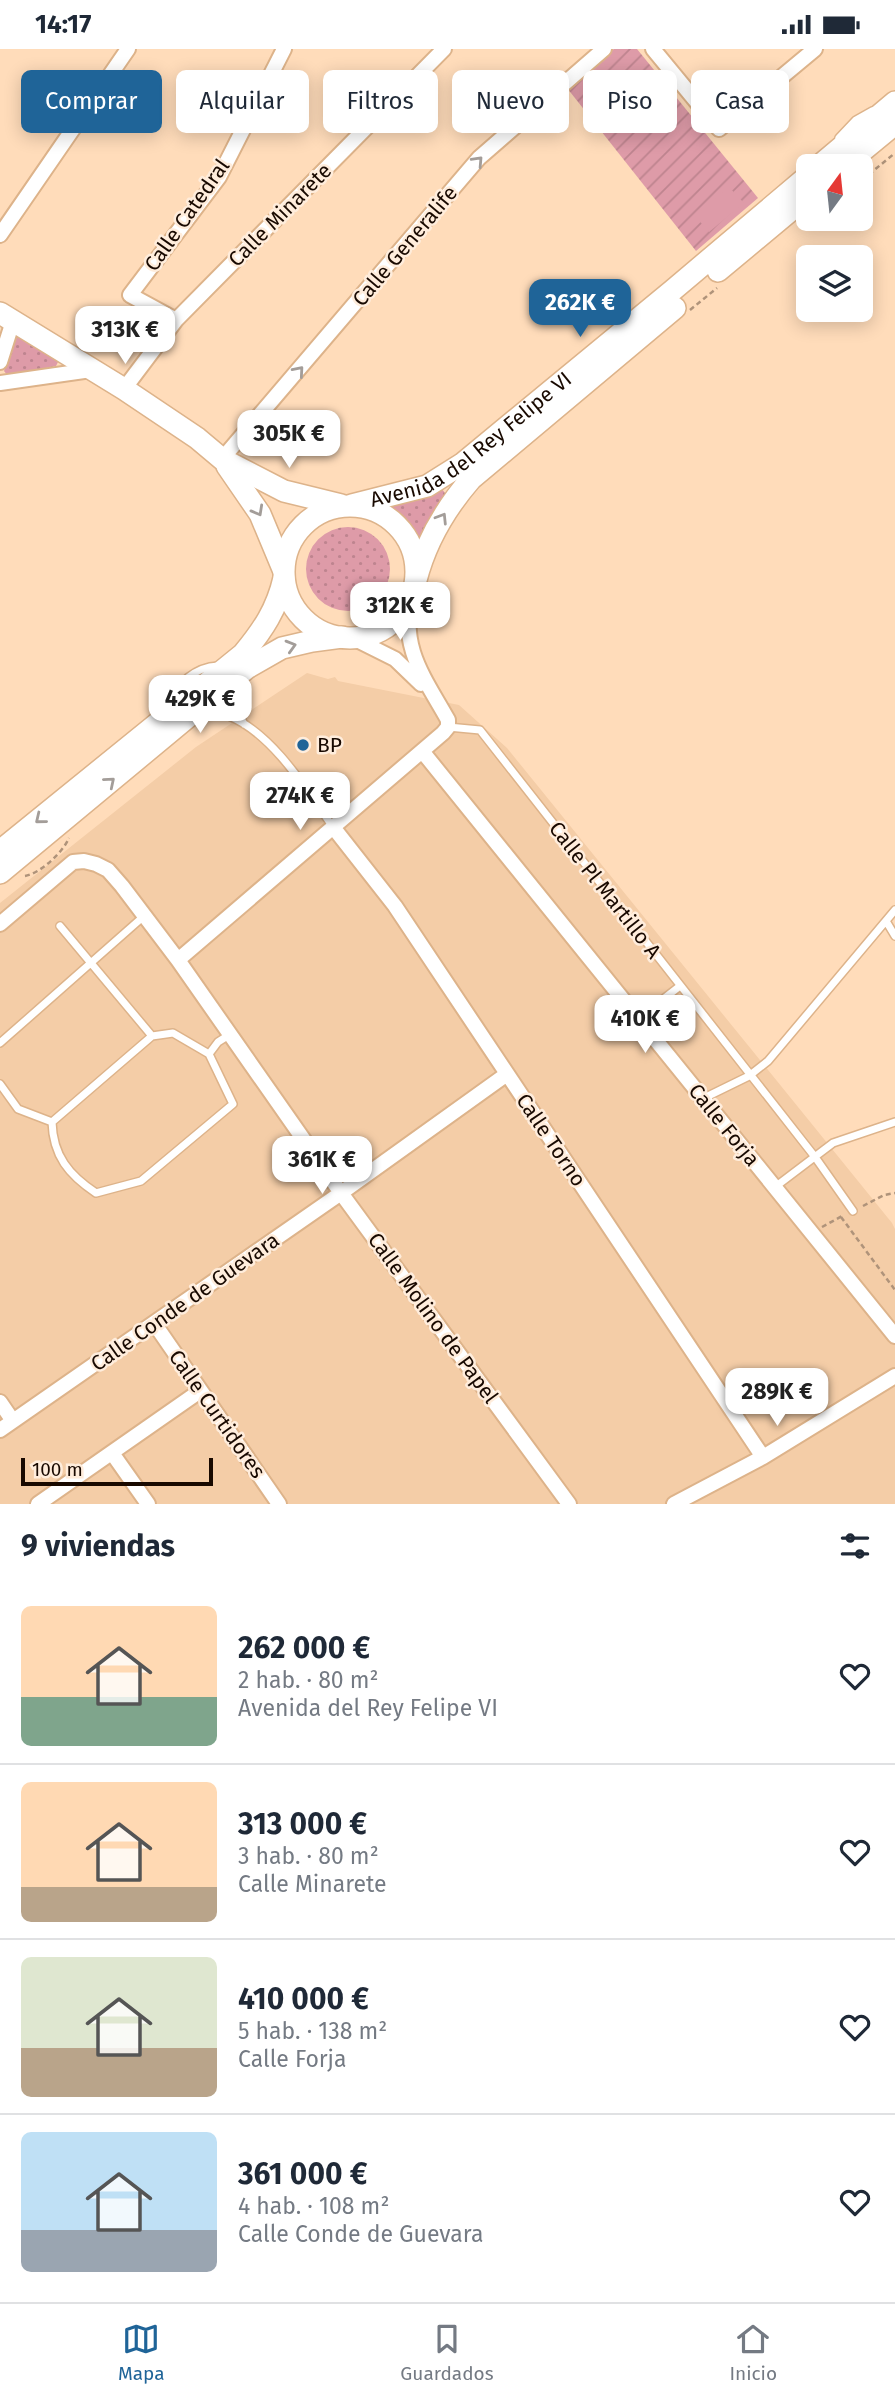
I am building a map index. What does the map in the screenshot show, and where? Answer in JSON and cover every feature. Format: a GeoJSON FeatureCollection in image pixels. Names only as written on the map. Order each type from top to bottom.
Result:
{"type":"FeatureCollection","features":[{"type":"Feature","properties":{"kind":"main road"},"geometry":{"type":"LineString","coordinates":[[843,154],[892,112]]}},
{"type":"Feature","properties":{"kind":"main road","name":"Avenida del Rey Felipe VI"},"geometry":{"type":"LineString","coordinates":[[350,505],[427,486],[462,464],[796,186]]}},
{"type":"Feature","properties":{"kind":"main road","name":"Avenida del Rey Felipe VI"},"geometry":{"type":"LineString","coordinates":[[414,587],[421,557],[430,538],[471,479],[796,206]]}},
{"type":"Feature","properties":{"kind":"main road"},"geometry":{"type":"LineString","coordinates":[[4,863],[169,714],[238,666],[282,648],[312,641],[367,635],[381,630],[404,609],[414,587],[415,558],[407,538],[393,521],[374,510],[284,491],[222,459],[197,438],[124,389],[7,317]]}},
{"type":"Feature","properties":{"kind":"main road"},"geometry":{"type":"LineString","coordinates":[[222,459],[260,514],[284,574],[287,592],[303,618],[327,633],[347,637]]}},
{"type":"Feature","properties":{"kind":"main road"},"geometry":{"type":"LineString","coordinates":[[4,863],[57,826],[198,710],[238,666],[243,654],[263,630],[280,596],[287,551],[296,533],[310,519],[327,509],[350,505]]}},
{"type":"Feature","properties":{"kind":"street"},"geometry":{"type":"LineString","coordinates":[[0,235],[128,49]]}},
{"type":"Feature","properties":{"kind":"street","name":"Calle Catedral"},"geometry":{"type":"LineString","coordinates":[[176,320],[130,295],[219,177],[284,49]]}},
{"type":"Feature","properties":{"kind":"street","name":"Calle Minarete"},"geometry":{"type":"LineString","coordinates":[[124,389],[176,320],[444,49]]}},
{"type":"Feature","properties":{"kind":"street","name":"Calle Generalife"},"geometry":{"type":"LineString","coordinates":[[222,459],[479,158],[604,49]]}},
{"type":"Feature","properties":{"kind":"street"},"geometry":{"type":"LineString","coordinates":[[653,49],[719,129],[816,49]]}},
{"type":"Feature","properties":{"kind":"street"},"geometry":{"type":"LineString","coordinates":[[0,362],[7,317]]}},
{"type":"Feature","properties":{"kind":"street"},"geometry":{"type":"LineString","coordinates":[[0,383],[91,370]]}},
{"type":"Feature","properties":{"kind":"street"},"geometry":{"type":"LineString","coordinates":[[178,960],[448,727],[448,720],[411,650],[407,623],[414,587]]}},
{"type":"Feature","properties":{"kind":"street"},"geometry":{"type":"LineString","coordinates":[[347,637],[395,659],[414,675],[442,709]]}},
{"type":"Feature","properties":{"kind":"street","name":"Calle Forja"},"geometry":{"type":"LineString","coordinates":[[422,751],[895,1336]]}},
{"type":"Feature","properties":{"kind":"street","name":"Calle Torno"},"geometry":{"type":"LineString","coordinates":[[333,827],[395,906],[763,1457]]}},
{"type":"Feature","properties":{"kind":"street","name":"Calle Molino de Papel"},"geometry":{"type":"LineString","coordinates":[[0,924],[73,862],[85,861],[108,870],[178,960],[341,1193],[569,1504]]}},
{"type":"Feature","properties":{"kind":"street","name":"Calle Conde de Guevara"},"geometry":{"type":"LineString","coordinates":[[0,1430],[7,1419],[155,1323],[507,1074]]}},
{"type":"Feature","properties":{"kind":"street","name":"Calle Curtidores"},"geometry":{"type":"LineString","coordinates":[[155,1323],[279,1504]]}},
{"type":"Feature","properties":{"kind":"street"},"geometry":{"type":"LineString","coordinates":[[674,1504],[763,1457],[895,1376]]}},
{"type":"Feature","properties":{"kind":"street"},"geometry":{"type":"LineString","coordinates":[[38,1504],[200,1391]]}},
{"type":"Feature","properties":{"kind":"street"},"geometry":{"type":"LineString","coordinates":[[0,1402],[7,1419]]}},
{"type":"Feature","properties":{"kind":"street"},"geometry":{"type":"LineString","coordinates":[[112,1453],[148,1504]]}},
{"type":"Feature","properties":{"kind":"lane"},"geometry":{"type":"LineString","coordinates":[[238,666],[241,680],[236,697],[236,711],[244,725]]}},
{"type":"Feature","properties":{"kind":"lane"},"geometry":{"type":"LineString","coordinates":[[198,710],[230,716],[283,758],[333,827]]}},
{"type":"Feature","properties":{"kind":"lane","name":"Calle Pl Martillo A"},"geometry":{"type":"LineString","coordinates":[[448,727],[480,730],[815,1157],[853,1211]]}},
{"type":"Feature","properties":{"kind":"lane"},"geometry":{"type":"LineString","coordinates":[[703,1099],[749,1076],[768,1061],[895,910]]}},
{"type":"Feature","properties":{"kind":"lane"},"geometry":{"type":"LineString","coordinates":[[0,1043],[144,916]]}},
{"type":"Feature","properties":{"kind":"lane"},"geometry":{"type":"LineString","coordinates":[[886,921],[895,936]]}},
{"type":"Feature","properties":{"kind":"lane"},"geometry":{"type":"LineString","coordinates":[[60,926],[152,1036]]}},
{"type":"Feature","properties":{"kind":"lane"},"geometry":{"type":"LineString","coordinates":[[638,1019],[680,986]]}},
{"type":"Feature","properties":{"kind":"lane"},"geometry":{"type":"LineString","coordinates":[[173,1033],[209,1054],[233,1104],[141,1181],[96,1193],[64,1167],[52,1138],[52,1122],[152,1036],[173,1033]]}},
{"type":"Feature","properties":{"kind":"lane"},"geometry":{"type":"LineString","coordinates":[[209,1054],[218,1042],[230,1034]]}},
{"type":"Feature","properties":{"kind":"lane"},"geometry":{"type":"LineString","coordinates":[[0,1084],[18,1109],[52,1122]]}},
{"type":"Feature","properties":{"kind":"lane"},"geometry":{"type":"LineString","coordinates":[[775,1187],[834,1143],[895,1122]]}},
{"type":"Feature","properties":{"kind":"path"},"geometry":{"type":"LineString","coordinates":[[873,171],[895,153]]}},
{"type":"Feature","properties":{"kind":"path"},"geometry":{"type":"LineString","coordinates":[[691,310],[723,283]]}},
{"type":"Feature","properties":{"kind":"path"},"geometry":{"type":"LineString","coordinates":[[841,1217],[895,1290]]}},
{"type":"Feature","properties":{"kind":"shaded area"},"geometry":{"type":"Polygon","coordinates":[[[614,49],[637,49],[654,70],[589,70],[614,49]]]}},
{"type":"Feature","properties":{"kind":"shaded area"},"geometry":{"type":"Polygon","coordinates":[[[583,75],[583,108],[569,91],[569,86],[583,75]]]}},
{"type":"Feature","properties":{"kind":"shaded area"},"geometry":{"type":"Polygon","coordinates":[[[677,98],[691,115],[691,133],[705,133],[758,198],[696,251],[603,133],[677,133],[677,98]]]}},
{"type":"Feature","properties":{"kind":"shaded area"},"geometry":{"type":"Polygon","coordinates":[[[729,187],[744,203],[709,232],[695,216],[729,187]]]}},
{"type":"Feature","properties":{"kind":"shaded area"},"geometry":{"type":"Polygon","coordinates":[[[18,334],[59,360],[56,366],[8,376],[4,371],[18,334]]]}},
{"type":"Feature","properties":{"kind":"shaded area"},"geometry":{"type":"Polygon","coordinates":[[[440,486],[447,496],[430,519],[419,542],[405,520],[390,505],[440,486]]]}},
{"type":"Feature","properties":{"kind":"shaded area"},"geometry":{"type":"Polygon","coordinates":[[[348,527],[364,530],[378,539],[387,553],[390,569],[387,585],[378,599],[364,608],[348,611],[332,608],[318,599],[309,585],[306,569],[309,553],[318,539],[332,530],[348,527]]]}},
{"type":"Feature","properties":{"kind":"shaded area"},"geometry":{"type":"Polygon","coordinates":[[[307,673],[459,705],[507,748],[892,1223],[895,1229],[895,1504],[0,1504],[0,903],[196,747],[307,673]]]}},
{"type":"Feature","properties":{"kind":"place","name":"BP"},"geometry":{"type":"Point","coordinates":[303,745]}}]}
